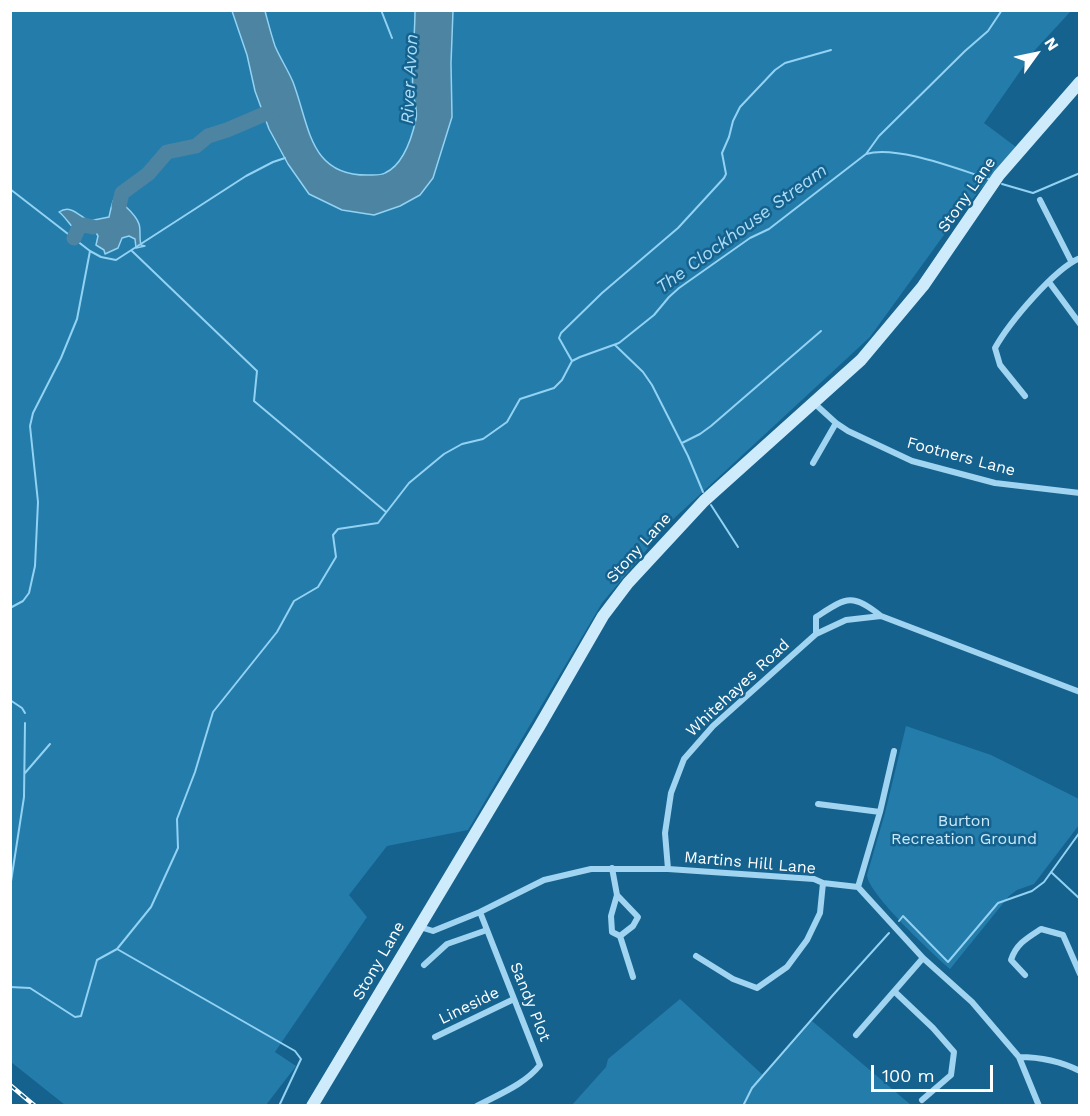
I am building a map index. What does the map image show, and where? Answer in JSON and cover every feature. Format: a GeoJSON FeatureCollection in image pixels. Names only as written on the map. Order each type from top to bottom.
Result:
{"type":"FeatureCollection","features":[{"type":"Feature","properties":{"kind":"main road","name":"Stony Lane"},"geometry":{"type":"LineString","coordinates":[[312,1106],[603,616],[628,582],[704,501],[861,360],[923,286],[999,175],[1080,82]]}},
{"type":"Feature","properties":{"kind":"street"},"geometry":{"type":"LineString","coordinates":[[1040,200],[1071,261]]}},
{"type":"Feature","properties":{"kind":"street"},"geometry":{"type":"LineString","coordinates":[[1025,396],[1000,365],[995,348],[1005,330],[1049,282],[1071,261],[1080,258]]}},
{"type":"Feature","properties":{"kind":"street"},"geometry":{"type":"LineString","coordinates":[[1049,282],[1080,324]]}},
{"type":"Feature","properties":{"kind":"street","name":"Footners Lane"},"geometry":{"type":"LineString","coordinates":[[814,403],[836,423],[912,461],[995,483],[1080,493]]}},
{"type":"Feature","properties":{"kind":"street"},"geometry":{"type":"LineString","coordinates":[[813,463],[836,423]]}},
{"type":"Feature","properties":{"kind":"street","name":"Whitehayes Road"},"geometry":{"type":"LineString","coordinates":[[816,634],[816,617],[841,601],[862,601],[881,616],[1080,692]]}},
{"type":"Feature","properties":{"kind":"street","name":"Whitehayes Road"},"geometry":{"type":"LineString","coordinates":[[668,869],[665,833],[671,793],[684,759],[713,726],[816,634],[846,620],[881,616]]}},
{"type":"Feature","properties":{"kind":"street"},"geometry":{"type":"LineString","coordinates":[[894,751],[880,812],[858,887],[923,958],[972,1002],[1019,1057],[1040,1106]]}},
{"type":"Feature","properties":{"kind":"street"},"geometry":{"type":"LineString","coordinates":[[818,804],[880,812]]}},
{"type":"Feature","properties":{"kind":"street"},"geometry":{"type":"LineString","coordinates":[[612,868],[616,896],[611,916],[612,932],[620,936],[633,977]]}},
{"type":"Feature","properties":{"kind":"street","name":"Martins Hill Lane"},"geometry":{"type":"LineString","coordinates":[[418,927],[433,931],[480,912],[544,880],[591,869],[668,869],[814,879],[823,883],[858,887]]}},
{"type":"Feature","properties":{"kind":"street"},"geometry":{"type":"LineString","coordinates":[[696,956],[733,979],[757,988],[787,967],[807,940],[820,914],[823,883]]}},
{"type":"Feature","properties":{"kind":"street"},"geometry":{"type":"LineString","coordinates":[[616,896],[638,917],[633,926],[620,936]]}},
{"type":"Feature","properties":{"kind":"street","name":"Sandy Plot"},"geometry":{"type":"LineString","coordinates":[[477,1106],[532,1075],[540,1065],[480,912]]}},
{"type":"Feature","properties":{"kind":"street"},"geometry":{"type":"LineString","coordinates":[[1025,975],[1011,960],[1014,950],[1023,940],[1041,929],[1063,935],[1080,974]]}},
{"type":"Feature","properties":{"kind":"street"},"geometry":{"type":"LineString","coordinates":[[424,966],[447,944],[487,930]]}},
{"type":"Feature","properties":{"kind":"street"},"geometry":{"type":"LineString","coordinates":[[856,1035],[923,958]]}},
{"type":"Feature","properties":{"kind":"street"},"geometry":{"type":"LineString","coordinates":[[895,992],[933,1028],[954,1053],[951,1075],[922,1100]]}},
{"type":"Feature","properties":{"kind":"street","name":"Lineside"},"geometry":{"type":"LineString","coordinates":[[435,1037],[514,999]]}},
{"type":"Feature","properties":{"kind":"street"},"geometry":{"type":"LineString","coordinates":[[1019,1057],[1051,1059],[1080,1071]]}},
{"type":"Feature","properties":{"kind":"green space"},"geometry":{"type":"Polygon","coordinates":[[[10,11],[1071,11],[1035,50],[984,123],[1016,147],[954,221],[870,337],[668,524],[602,603],[468,830],[387,846],[349,895],[367,917],[275,1052],[296,1066],[266,1105],[65,1105],[11,1062],[10,11]]]}},
{"type":"Feature","properties":{"kind":"green space","name":"Burton Recreation Ground"},"geometry":{"type":"Polygon","coordinates":[[[906,726],[991,755],[1079,799],[1079,825],[1034,884],[1017,890],[1009,896],[950,969],[889,909],[870,884],[867,875],[906,726]]]}},
{"type":"Feature","properties":{"kind":"green space"},"geometry":{"type":"Polygon","coordinates":[[[680,999],[764,1076],[812,1021],[911,1105],[572,1105],[606,1067],[608,1059],[680,999]]]}},
{"type":"Feature","properties":{"kind":"shaded area"},"geometry":{"type":"Polygon","coordinates":[[[232,11],[265,11],[275,46],[293,82],[309,132],[324,159],[335,168],[351,174],[379,175],[391,169],[402,157],[416,119],[413,92],[415,11],[453,11],[452,117],[433,178],[420,195],[400,206],[374,215],[342,210],[309,194],[288,164],[269,129],[255,91],[247,55],[232,11]]]}},
{"type":"Feature","properties":{"kind":"shaded area"},"geometry":{"type":"Polygon","coordinates":[[[126,187],[128,191],[122,203],[138,221],[141,245],[145,246],[136,248],[135,239],[129,236],[122,238],[118,248],[105,254],[104,250],[96,245],[98,236],[95,231],[87,228],[78,232],[59,212],[71,210],[89,221],[109,217],[112,203],[126,187]]]}},
{"type":"Feature","properties":{"kind":"waterway"},"geometry":{"type":"LineString","coordinates":[[381,10],[392,38]]}},
{"type":"Feature","properties":{"kind":"waterway"},"geometry":{"type":"LineString","coordinates":[[866,154],[879,136],[988,31],[1002,10]]}},
{"type":"Feature","properties":{"kind":"waterway"},"geometry":{"type":"LineString","coordinates":[[572,361],[559,338],[561,333],[602,293],[678,228],[724,178],[726,174],[722,153],[740,107],[775,70],[785,63],[831,50]]}},
{"type":"Feature","properties":{"kind":"waterway","name":"River Avon"},"geometry":{"type":"LineString","coordinates":[[119,206],[122,193],[148,174],[167,152],[196,146],[208,136],[281,107]]}},
{"type":"Feature","properties":{"kind":"waterway","name":"The Clockhouse Stream"},"geometry":{"type":"LineString","coordinates":[[10,987],[30,988],[75,1017],[81,1016],[97,960],[117,949],[151,907],[178,848],[177,819],[195,772],[213,712],[277,632],[294,601],[318,587],[336,557],[333,535],[338,529],[378,523],[409,483],[444,454],[462,444],[483,439],[507,422],[520,399],[554,388],[562,380],[572,361],[619,343],[654,315],[679,288],[750,238],[769,229],[866,154],[879,152],[910,155],[989,179]]}},
{"type":"Feature","properties":{"kind":"waterway"},"geometry":{"type":"LineString","coordinates":[[10,189],[90,251],[101,257],[116,260],[246,176],[285,158]]}},
{"type":"Feature","properties":{"kind":"waterway","name":"The Clockhouse Stream"},"geometry":{"type":"LineString","coordinates":[[1002,184],[1033,193],[1080,173]]}},
{"type":"Feature","properties":{"kind":"waterway","name":"River Avon"},"geometry":{"type":"LineString","coordinates":[[74,238],[79,227],[84,225],[93,227]]}},
{"type":"Feature","properties":{"kind":"waterway"},"geometry":{"type":"LineString","coordinates":[[10,608],[23,601],[29,593],[35,566],[38,502],[30,426],[33,413],[61,358],[77,319],[90,251]]}},
{"type":"Feature","properties":{"kind":"waterway"},"geometry":{"type":"LineString","coordinates":[[132,251],[257,371],[254,401],[386,512]]}},
{"type":"Feature","properties":{"kind":"waterway"},"geometry":{"type":"LineString","coordinates":[[682,443],[711,426],[821,331]]}},
{"type":"Feature","properties":{"kind":"waterway"},"geometry":{"type":"LineString","coordinates":[[615,345],[643,372],[652,385],[688,456],[703,492]]}},
{"type":"Feature","properties":{"kind":"waterway"},"geometry":{"type":"LineString","coordinates":[[711,505],[738,547]]}},
{"type":"Feature","properties":{"kind":"waterway"},"geometry":{"type":"LineString","coordinates":[[10,700],[22,708],[25,713]]}},
{"type":"Feature","properties":{"kind":"waterway"},"geometry":{"type":"LineString","coordinates":[[10,888],[24,797],[25,723]]}},
{"type":"Feature","properties":{"kind":"waterway"},"geometry":{"type":"LineString","coordinates":[[25,773],[50,744]]}},
{"type":"Feature","properties":{"kind":"waterway"},"geometry":{"type":"LineString","coordinates":[[899,921],[903,916],[948,962],[998,903],[1032,891],[1044,882],[1080,832]]}},
{"type":"Feature","properties":{"kind":"waterway"},"geometry":{"type":"LineString","coordinates":[[1051,872],[1080,899]]}},
{"type":"Feature","properties":{"kind":"waterway"},"geometry":{"type":"LineString","coordinates":[[743,1106],[752,1088],[889,933]]}},
{"type":"Feature","properties":{"kind":"waterway"},"geometry":{"type":"LineString","coordinates":[[117,949],[295,1051],[301,1059],[279,1106]]}},
{"type":"Feature","properties":{"kind":"railway"},"geometry":{"type":"LineString","coordinates":[[10,1085],[35,1106]]}}]}
